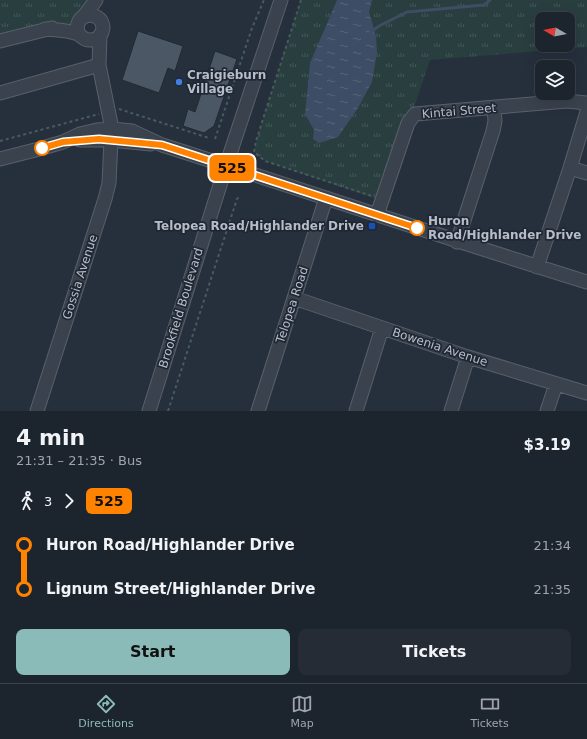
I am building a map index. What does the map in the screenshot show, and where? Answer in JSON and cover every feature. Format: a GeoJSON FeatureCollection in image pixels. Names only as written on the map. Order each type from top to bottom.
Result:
{"type":"FeatureCollection","features":[{"type":"Feature","properties":{"kind":"street"},"geometry":{"type":"LineString","coordinates":[[82,28],[96,0]]}},
{"type":"Feature","properties":{"kind":"street"},"geometry":{"type":"LineString","coordinates":[[99,65],[100,34],[102,26],[99,19],[101,0]]}},
{"type":"Feature","properties":{"kind":"street","name":"Brookfield Boulevard"},"geometry":{"type":"LineString","coordinates":[[149,411],[226,166],[281,0]]}},
{"type":"Feature","properties":{"kind":"street"},"geometry":{"type":"LineString","coordinates":[[82,28],[92,15],[99,19]]}},
{"type":"Feature","properties":{"kind":"street"},"geometry":{"type":"LineString","coordinates":[[82,28],[99,65]]}},
{"type":"Feature","properties":{"kind":"street"},"geometry":{"type":"LineString","coordinates":[[0,41],[45,29],[82,28],[94,40],[100,34]]}},
{"type":"Feature","properties":{"kind":"street"},"geometry":{"type":"LineString","coordinates":[[0,93],[99,65]]}},
{"type":"Feature","properties":{"kind":"street","name":"Gossia Avenue"},"geometry":{"type":"LineString","coordinates":[[37,411],[109,183],[112,135],[109,112],[99,65]]}},
{"type":"Feature","properties":{"kind":"street","name":"Kintai Street"},"geometry":{"type":"LineString","coordinates":[[377,214],[408,123],[415,114],[567,101],[587,103]]}},
{"type":"Feature","properties":{"kind":"street"},"geometry":{"type":"LineString","coordinates":[[457,242],[493,131],[495,120],[494,108]]}},
{"type":"Feature","properties":{"kind":"street"},"geometry":{"type":"LineString","coordinates":[[537,267],[587,112]]}},
{"type":"Feature","properties":{"kind":"street"},"geometry":{"type":"LineString","coordinates":[[0,159],[63,142],[112,135],[162,145],[377,214],[457,242],[587,282]]}},
{"type":"Feature","properties":{"kind":"street"},"geometry":{"type":"LineString","coordinates":[[570,168],[587,174]]}},
{"type":"Feature","properties":{"kind":"street","name":"Telopea Road"},"geometry":{"type":"LineString","coordinates":[[258,411],[326,198]]}},
{"type":"Feature","properties":{"kind":"street","name":"Bowenia Avenue"},"geometry":{"type":"LineString","coordinates":[[294,298],[468,357],[587,393]]}},
{"type":"Feature","properties":{"kind":"street"},"geometry":{"type":"LineString","coordinates":[[356,411],[382,328]]}},
{"type":"Feature","properties":{"kind":"street"},"geometry":{"type":"LineString","coordinates":[[451,411],[468,357]]}},
{"type":"Feature","properties":{"kind":"street"},"geometry":{"type":"LineString","coordinates":[[547,411],[556,384]]}},
{"type":"Feature","properties":{"kind":"path"},"geometry":{"type":"LineString","coordinates":[[215,139],[252,28],[264,0]]}},
{"type":"Feature","properties":{"kind":"path"},"geometry":{"type":"LineString","coordinates":[[301,0],[254,152],[265,161],[372,196],[376,193],[384,195]]}},
{"type":"Feature","properties":{"kind":"path"},"geometry":{"type":"LineString","coordinates":[[0,141],[119,109],[209,138]]}},
{"type":"Feature","properties":{"kind":"path"},"geometry":{"type":"LineString","coordinates":[[168,411],[236,199],[240,195]]}},
{"type":"Feature","properties":{"kind":"green space"},"geometry":{"type":"Polygon","coordinates":[[[0,0],[96,0],[78,23],[0,41],[0,0]]]}},
{"type":"Feature","properties":{"kind":"green space"},"geometry":{"type":"Polygon","coordinates":[[[301,0],[587,0],[587,47],[575,48],[575,12],[535,12],[535,51],[430,60],[382,201],[265,161],[254,152],[256,141],[301,0]]]}},
{"type":"Feature","properties":{"kind":"water"},"geometry":{"type":"Polygon","coordinates":[[[337,0],[372,0],[369,12],[376,36],[377,53],[372,82],[358,108],[338,137],[319,143],[313,139],[314,130],[305,114],[310,63],[337,0]]]}},
{"type":"Feature","properties":{"kind":"building"},"geometry":{"type":"Polygon","coordinates":[[[138,31],[183,46],[175,71],[168,68],[159,93],[122,80],[138,31]]]}},
{"type":"Feature","properties":{"kind":"building"},"geometry":{"type":"Polygon","coordinates":[[[215,51],[237,59],[214,126],[204,133],[183,126],[188,109],[195,112],[215,51]]]}},
{"type":"Feature","properties":{"kind":"waterway"},"geometry":{"type":"LineString","coordinates":[[371,32],[379,26],[407,12],[484,5],[490,0]]}},
{"type":"Feature","properties":{"kind":"bus line","name":"525"},"geometry":{"type":"LineString","coordinates":[[42,148],[63,142],[99,139],[162,145],[417,228]]}},
{"type":"Feature","properties":{"kind":"place","name":"Craigieburn Village"},"geometry":{"type":"Point","coordinates":[179,82]}},
{"type":"Feature","properties":{"kind":"place","name":"Telopea Road/Highlander Drive"},"geometry":{"type":"Point","coordinates":[372,226]}},
{"type":"Feature","properties":{"kind":"place","name":"Huron Road/Highlander Drive"},"geometry":{"type":"Point","coordinates":[417,228]}}]}
